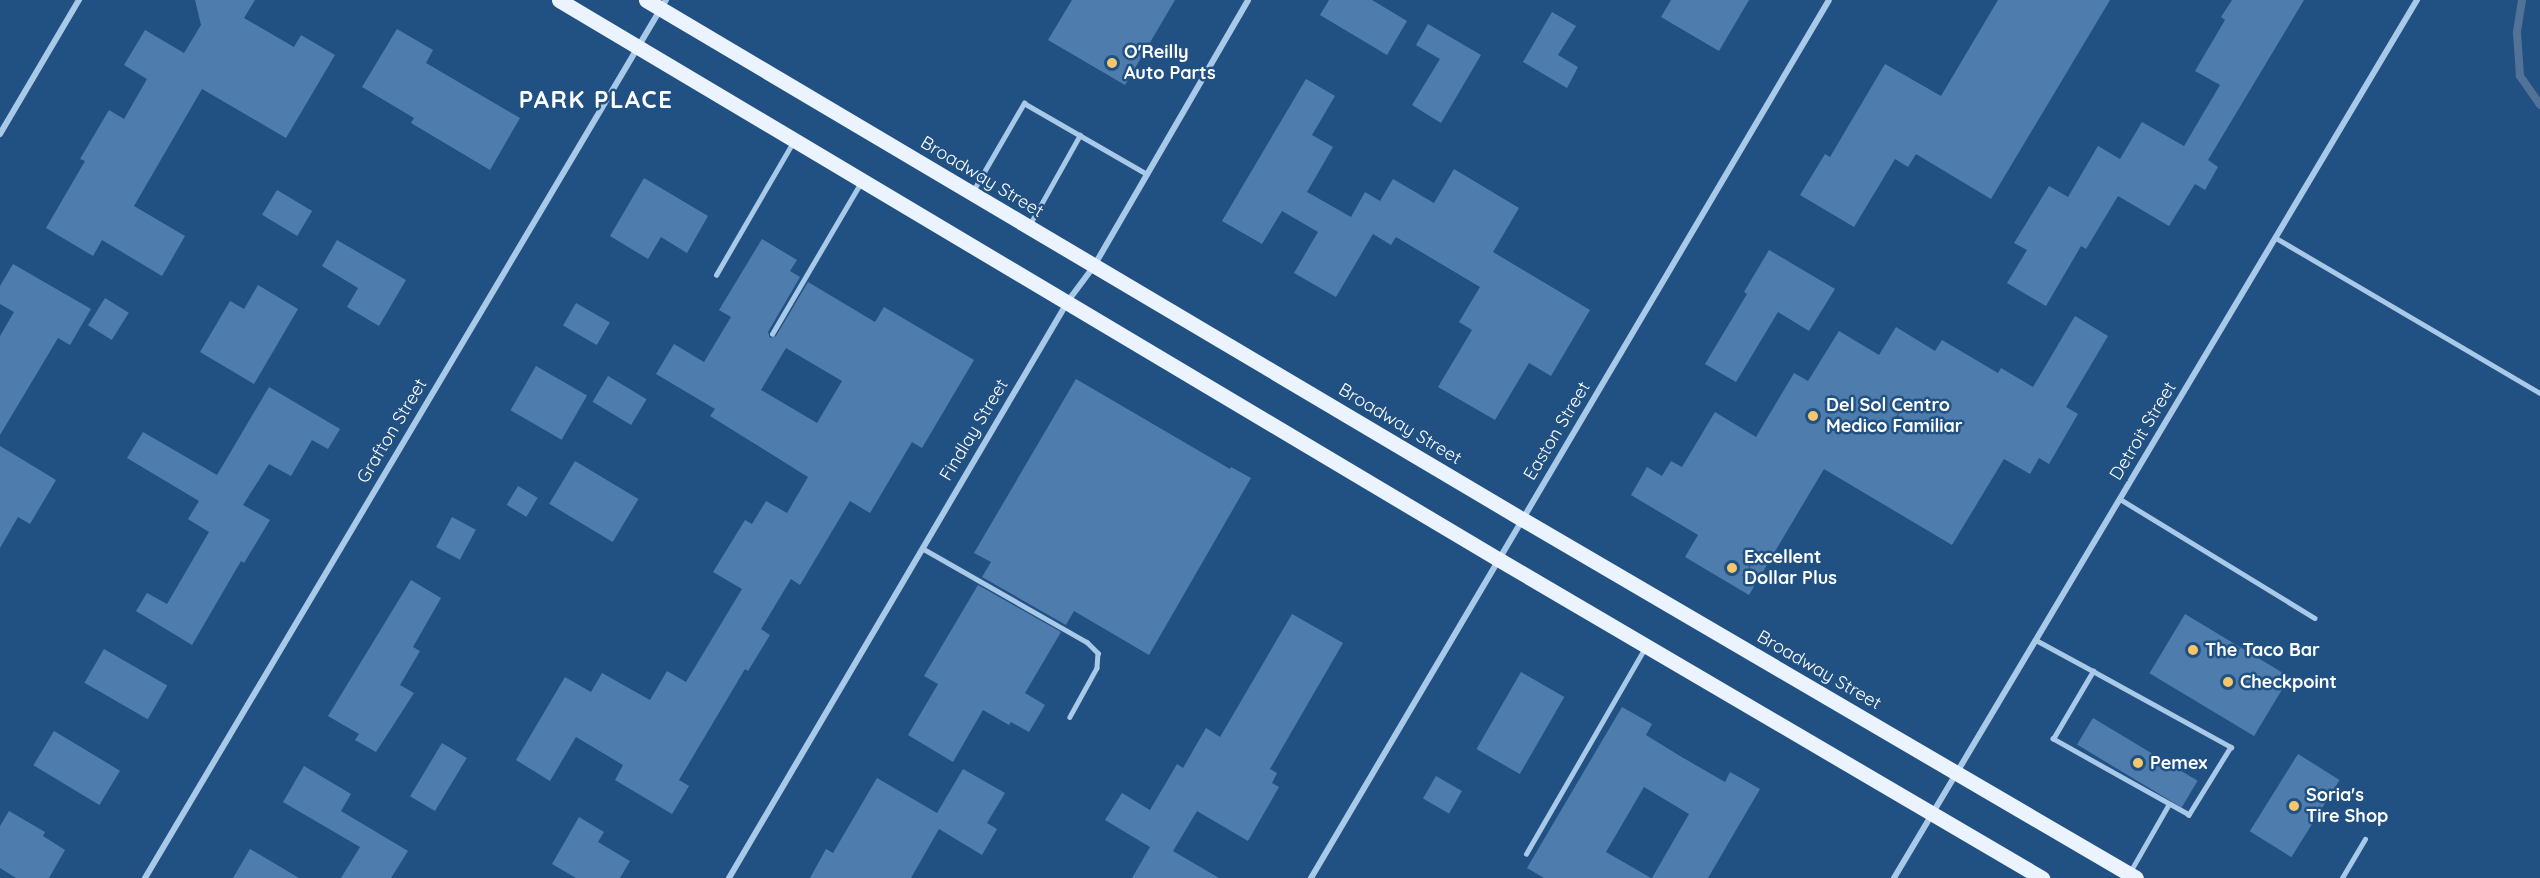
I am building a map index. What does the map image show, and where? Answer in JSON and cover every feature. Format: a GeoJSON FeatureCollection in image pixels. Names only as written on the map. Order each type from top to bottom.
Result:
{"type":"FeatureCollection","features":[{"type":"Feature","properties":{"kind":"main road"},"geometry":{"type":"LineString","coordinates":[[559,0],[1498,559],[2042,878]]}},
{"type":"Feature","properties":{"kind":"main road","name":"Broadway Street"},"geometry":{"type":"LineString","coordinates":[[646,0],[663,4],[1028,227],[2133,876]]}},
{"type":"Feature","properties":{"kind":"street"},"geometry":{"type":"LineString","coordinates":[[0,134],[79,0]]}},
{"type":"Feature","properties":{"kind":"street","name":"Findlay Street"},"geometry":{"type":"LineString","coordinates":[[729,878],[1068,301],[1094,266],[1248,0]]}},
{"type":"Feature","properties":{"kind":"street","name":"Easton Street"},"geometry":{"type":"LineString","coordinates":[[1311,878],[1829,0]]}},
{"type":"Feature","properties":{"kind":"street","name":"Detroit Street"},"geometry":{"type":"LineString","coordinates":[[1894,878],[2417,0]]}},
{"type":"Feature","properties":{"kind":"street","name":"Grafton Street"},"geometry":{"type":"LineString","coordinates":[[145,878],[663,4]]}},
{"type":"Feature","properties":{"kind":"lane"},"geometry":{"type":"LineString","coordinates":[[972,193],[1024,103],[1147,174]]}},
{"type":"Feature","properties":{"kind":"lane"},"geometry":{"type":"LineString","coordinates":[[1028,227],[1080,135]]}},
{"type":"Feature","properties":{"kind":"lane"},"geometry":{"type":"LineString","coordinates":[[716,274],[794,140]]}},
{"type":"Feature","properties":{"kind":"lane"},"geometry":{"type":"LineString","coordinates":[[772,334],[863,180]]}},
{"type":"Feature","properties":{"kind":"lane"},"geometry":{"type":"LineString","coordinates":[[2276,238],[2540,393]]}},
{"type":"Feature","properties":{"kind":"lane"},"geometry":{"type":"LineString","coordinates":[[2120,499],[2315,618]]}},
{"type":"Feature","properties":{"kind":"lane"},"geometry":{"type":"LineString","coordinates":[[922,548],[1087,642],[1098,653],[1097,668],[1070,717]]}},
{"type":"Feature","properties":{"kind":"lane"},"geometry":{"type":"LineString","coordinates":[[2036,640],[2093,671],[2231,747],[2189,815],[2053,739],[2093,671]]}},
{"type":"Feature","properties":{"kind":"lane"},"geometry":{"type":"LineString","coordinates":[[1526,854],[1647,646]]}},
{"type":"Feature","properties":{"kind":"lane"},"geometry":{"type":"LineString","coordinates":[[2133,876],[2169,804]]}},
{"type":"Feature","properties":{"kind":"lane"},"geometry":{"type":"LineString","coordinates":[[2342,878],[2365,839]]}},
{"type":"Feature","properties":{"kind":"building"},"geometry":{"type":"Polygon","coordinates":[[[195,0],[255,0],[244,18],[294,47],[301,35],[335,55],[286,138],[202,89],[134,206],[185,236],[162,276],[102,240],[93,256],[46,228],[85,161],[80,159],[109,110],[124,119],[147,79],[124,65],[145,30],[184,53],[201,25],[195,0]]]}},
{"type":"Feature","properties":{"kind":"building","name":"O'Reilly Auto Parts"},"geometry":{"type":"Polygon","coordinates":[[[1072,0],[1175,0],[1125,85],[1048,40],[1072,0]]]}},
{"type":"Feature","properties":{"kind":"building"},"geometry":{"type":"Polygon","coordinates":[[[1329,0],[1372,0],[1407,21],[1387,55],[1320,15],[1329,0]]]}},
{"type":"Feature","properties":{"kind":"building"},"geometry":{"type":"Polygon","coordinates":[[[1671,0],[1749,0],[1719,51],[1661,17],[1671,0]]]}},
{"type":"Feature","properties":{"kind":"building"},"geometry":{"type":"Polygon","coordinates":[[[1998,0],[2110,0],[1991,199],[1916,154],[1908,167],[1895,159],[1854,227],[1800,195],[1825,154],[1830,157],[1885,64],[1941,96],[1998,0]]]}},
{"type":"Feature","properties":{"kind":"building"},"geometry":{"type":"Polygon","coordinates":[[[2232,0],[2304,0],[2208,160],[2218,167],[2205,190],[2195,184],[2169,226],[2118,196],[2086,249],[2081,246],[2046,306],[2007,283],[2027,250],[2014,243],[2049,186],[2068,197],[2098,146],[2120,159],[2142,122],[2184,146],[2220,85],[2195,71],[2225,20],[2221,17],[2232,0]]]}},
{"type":"Feature","properties":{"kind":"building"},"geometry":{"type":"Polygon","coordinates":[[[1552,12],[1576,26],[1558,55],[1578,67],[1567,88],[1523,62],[1552,12]]]}},
{"type":"Feature","properties":{"kind":"building"},"geometry":{"type":"Polygon","coordinates":[[[1428,24],[1481,55],[1441,123],[1412,105],[1440,59],[1416,45],[1428,24]]]}},
{"type":"Feature","properties":{"kind":"building"},"geometry":{"type":"Polygon","coordinates":[[[397,29],[433,50],[426,63],[520,118],[490,170],[411,123],[414,118],[362,87],[397,29]]]}},
{"type":"Feature","properties":{"kind":"building"},"geometry":{"type":"Polygon","coordinates":[[[1306,79],[1335,96],[1312,135],[1333,147],[1307,192],[1351,217],[1365,192],[1380,201],[1393,179],[1434,203],[1454,169],[1519,208],[1493,252],[1590,310],[1551,376],[1529,363],[1495,420],[1438,387],[1472,330],[1459,322],[1480,287],[1396,237],[1391,245],[1373,234],[1336,297],[1294,273],[1318,232],[1282,211],[1262,244],[1222,221],[1306,79]]]}},
{"type":"Feature","properties":{"kind":"building"},"geometry":{"type":"Polygon","coordinates":[[[644,178],[708,216],[687,253],[661,237],[648,259],[610,236],[644,178]]]}},
{"type":"Feature","properties":{"kind":"building"},"geometry":{"type":"Polygon","coordinates":[[[277,190],[312,211],[297,236],[262,215],[277,190]]]}},
{"type":"Feature","properties":{"kind":"building"},"geometry":{"type":"Polygon","coordinates":[[[762,239],[797,260],[790,271],[800,277],[768,332],[770,338],[776,336],[808,282],[875,322],[884,307],[974,360],[922,448],[912,442],[870,513],[850,501],[800,585],[791,579],[761,629],[770,635],[748,671],[745,669],[679,780],[689,786],[672,814],[615,780],[623,765],[576,737],[550,781],[516,760],[565,677],[591,692],[602,673],[650,700],[667,671],[686,682],[742,589],[713,572],[745,520],[752,524],[766,501],[787,513],[808,477],[710,416],[715,409],[656,374],[674,344],[704,362],[731,317],[719,310],[762,239]],[[786,348],[761,390],[817,423],[842,381],[786,348]]]}},
{"type":"Feature","properties":{"kind":"building"},"geometry":{"type":"Polygon","coordinates":[[[337,240],[406,280],[379,326],[347,307],[358,288],[322,266],[337,240]]]}},
{"type":"Feature","properties":{"kind":"building"},"geometry":{"type":"Polygon","coordinates":[[[1769,250],[1835,289],[1809,331],[1778,312],[1736,382],[1705,364],[1747,294],[1744,292],[1769,250]]]}},
{"type":"Feature","properties":{"kind":"building"},"geometry":{"type":"Polygon","coordinates":[[[13,264],[91,309],[70,345],[58,338],[0,435],[0,336],[14,312],[0,304],[0,286],[13,264]]]}},
{"type":"Feature","properties":{"kind":"building"},"geometry":{"type":"Polygon","coordinates":[[[258,285],[298,309],[254,384],[200,352],[230,301],[244,309],[258,285]]]}},
{"type":"Feature","properties":{"kind":"building"},"geometry":{"type":"Polygon","coordinates":[[[105,298],[129,313],[112,340],[88,325],[105,298]]]}},
{"type":"Feature","properties":{"kind":"building"},"geometry":{"type":"Polygon","coordinates":[[[576,303],[610,322],[597,345],[563,326],[576,303]]]}},
{"type":"Feature","properties":{"kind":"building"},"geometry":{"type":"Polygon","coordinates":[[[2075,316],[2108,336],[2066,407],[2078,414],[2049,464],[2039,458],[2030,474],[2004,459],[1952,545],[1824,469],[1749,595],[1685,557],[1698,535],[1631,495],[1647,467],[1662,476],[1671,461],[1682,467],[1715,412],[1756,437],[1794,373],[1808,381],[1839,331],[1879,355],[1896,327],[1935,351],[1942,340],[1998,373],[2001,368],[2033,387],[2075,316]]]}},
{"type":"Feature","properties":{"kind":"building"},"geometry":{"type":"Polygon","coordinates":[[[536,366],[587,395],[562,440],[510,410],[536,366]]]}},
{"type":"Feature","properties":{"kind":"building"},"geometry":{"type":"Polygon","coordinates":[[[608,376],[647,399],[631,425],[593,402],[608,376]]]}},
{"type":"Feature","properties":{"kind":"building"},"geometry":{"type":"Polygon","coordinates":[[[1076,379],[1230,469],[1231,467],[1251,478],[1149,655],[1074,611],[1066,625],[982,577],[991,562],[974,553],[1076,379]]]}},
{"type":"Feature","properties":{"kind":"building"},"geometry":{"type":"Polygon","coordinates":[[[269,387],[340,429],[328,449],[312,440],[291,476],[269,464],[243,505],[270,520],[244,563],[241,561],[192,645],[136,611],[147,593],[167,604],[209,532],[188,519],[199,501],[127,458],[143,432],[217,475],[269,387]]]}},
{"type":"Feature","properties":{"kind":"building"},"geometry":{"type":"Polygon","coordinates":[[[0,446],[56,480],[30,524],[18,517],[0,548],[0,446]]]}},
{"type":"Feature","properties":{"kind":"building"},"geometry":{"type":"Polygon","coordinates":[[[575,461],[638,499],[613,542],[549,504],[575,461]]]}},
{"type":"Feature","properties":{"kind":"building"},"geometry":{"type":"Polygon","coordinates":[[[518,486],[538,498],[526,517],[507,505],[518,486]]]}},
{"type":"Feature","properties":{"kind":"building"},"geometry":{"type":"Polygon","coordinates":[[[452,517],[476,530],[460,560],[436,547],[452,517]]]}},
{"type":"Feature","properties":{"kind":"building"},"geometry":{"type":"Polygon","coordinates":[[[411,580],[441,598],[413,647],[420,651],[400,685],[414,693],[376,752],[355,740],[359,734],[328,716],[411,580]]]}},
{"type":"Feature","properties":{"kind":"building"},"geometry":{"type":"Polygon","coordinates":[[[978,585],[1061,632],[1025,693],[1045,705],[1029,732],[1011,722],[1009,725],[983,710],[953,762],[908,735],[938,684],[924,676],[978,585]]]}},
{"type":"Feature","properties":{"kind":"building"},"geometry":{"type":"Polygon","coordinates":[[[1292,614],[1343,643],[1270,769],[1277,773],[1272,783],[1279,787],[1248,841],[1197,811],[1173,851],[1219,878],[1132,878],[1150,847],[1105,820],[1122,793],[1150,810],[1177,764],[1183,768],[1206,728],[1220,737],[1292,614]]]}},
{"type":"Feature","properties":{"kind":"building"},"geometry":{"type":"Polygon","coordinates":[[[2185,614],[2290,677],[2254,736],[2149,673],[2185,614]]]}},
{"type":"Feature","properties":{"kind":"building"},"geometry":{"type":"Polygon","coordinates":[[[104,649],[167,686],[148,719],[84,683],[104,649]]]}},
{"type":"Feature","properties":{"kind":"building"},"geometry":{"type":"Polygon","coordinates":[[[1521,672],[1564,697],[1520,774],[1476,749],[1521,672]]]}},
{"type":"Feature","properties":{"kind":"building"},"geometry":{"type":"Polygon","coordinates":[[[1622,707],[1652,724],[1646,735],[1680,756],[1725,782],[1730,772],[1760,789],[1708,878],[1652,878],[1689,814],[1644,787],[1606,852],[1651,878],[1544,878],[1527,868],[1622,707]]]}},
{"type":"Feature","properties":{"kind":"building","name":"Pemex"},"geometry":{"type":"Polygon","coordinates":[[[2093,718],[2198,781],[2182,807],[2077,745],[2093,718]]]}},
{"type":"Feature","properties":{"kind":"building"},"geometry":{"type":"Polygon","coordinates":[[[54,731],[120,771],[99,805],[33,765],[54,731]]]}},
{"type":"Feature","properties":{"kind":"building"},"geometry":{"type":"Polygon","coordinates":[[[442,743],[467,758],[435,811],[410,796],[442,743]]]}},
{"type":"Feature","properties":{"kind":"building","name":"Soria's Tire Shop"},"geometry":{"type":"Polygon","coordinates":[[[2298,754],[2340,780],[2291,857],[2250,831],[2298,754]]]}},
{"type":"Feature","properties":{"kind":"building"},"geometry":{"type":"Polygon","coordinates":[[[304,766],[351,794],[341,811],[408,851],[391,878],[341,878],[360,847],[283,802],[304,766]]]}},
{"type":"Feature","properties":{"kind":"building"},"geometry":{"type":"Polygon","coordinates":[[[963,769],[1005,793],[987,823],[997,829],[982,855],[939,829],[911,878],[810,878],[826,849],[833,853],[877,778],[937,813],[963,769]]]}},
{"type":"Feature","properties":{"kind":"building"},"geometry":{"type":"Polygon","coordinates":[[[1436,776],[1462,791],[1449,814],[1423,799],[1436,776]]]}},
{"type":"Feature","properties":{"kind":"building"},"geometry":{"type":"Polygon","coordinates":[[[9,811],[45,832],[43,836],[65,850],[49,878],[16,878],[0,868],[0,826],[9,811]]]}},
{"type":"Feature","properties":{"kind":"building"},"geometry":{"type":"Polygon","coordinates":[[[579,817],[604,832],[598,842],[630,861],[620,878],[576,878],[552,864],[579,817]]]}},
{"type":"Feature","properties":{"kind":"building"},"geometry":{"type":"Polygon","coordinates":[[[250,849],[299,878],[233,878],[250,849]]]}},
{"type":"Feature","properties":{"kind":"waterway"},"geometry":{"type":"LineString","coordinates":[[2522,0],[2517,33],[2520,76],[2540,105]]}},
{"type":"Feature","properties":{"kind":"place","name":"O'Reilly Auto Parts"},"geometry":{"type":"Point","coordinates":[1112,63]}},
{"type":"Feature","properties":{"kind":"place","name":"Del Sol Centro Medico Familiar"},"geometry":{"type":"Point","coordinates":[1813,416]}},
{"type":"Feature","properties":{"kind":"place","name":"Excellent Dollar Plus"},"geometry":{"type":"Point","coordinates":[1732,568]}},
{"type":"Feature","properties":{"kind":"place","name":"The Taco Bar"},"geometry":{"type":"Point","coordinates":[2193,650]}},
{"type":"Feature","properties":{"kind":"place","name":"Checkpoint"},"geometry":{"type":"Point","coordinates":[2228,682]}},
{"type":"Feature","properties":{"kind":"place","name":"Pemex"},"geometry":{"type":"Point","coordinates":[2138,763]}},
{"type":"Feature","properties":{"kind":"place","name":"Soria's Tire Shop"},"geometry":{"type":"Point","coordinates":[2294,806]}},
{"type":"Feature","properties":{"kind":"district","name":"PARK PLACE"},"geometry":{"type":"Point","coordinates":[596,100]}}]}
